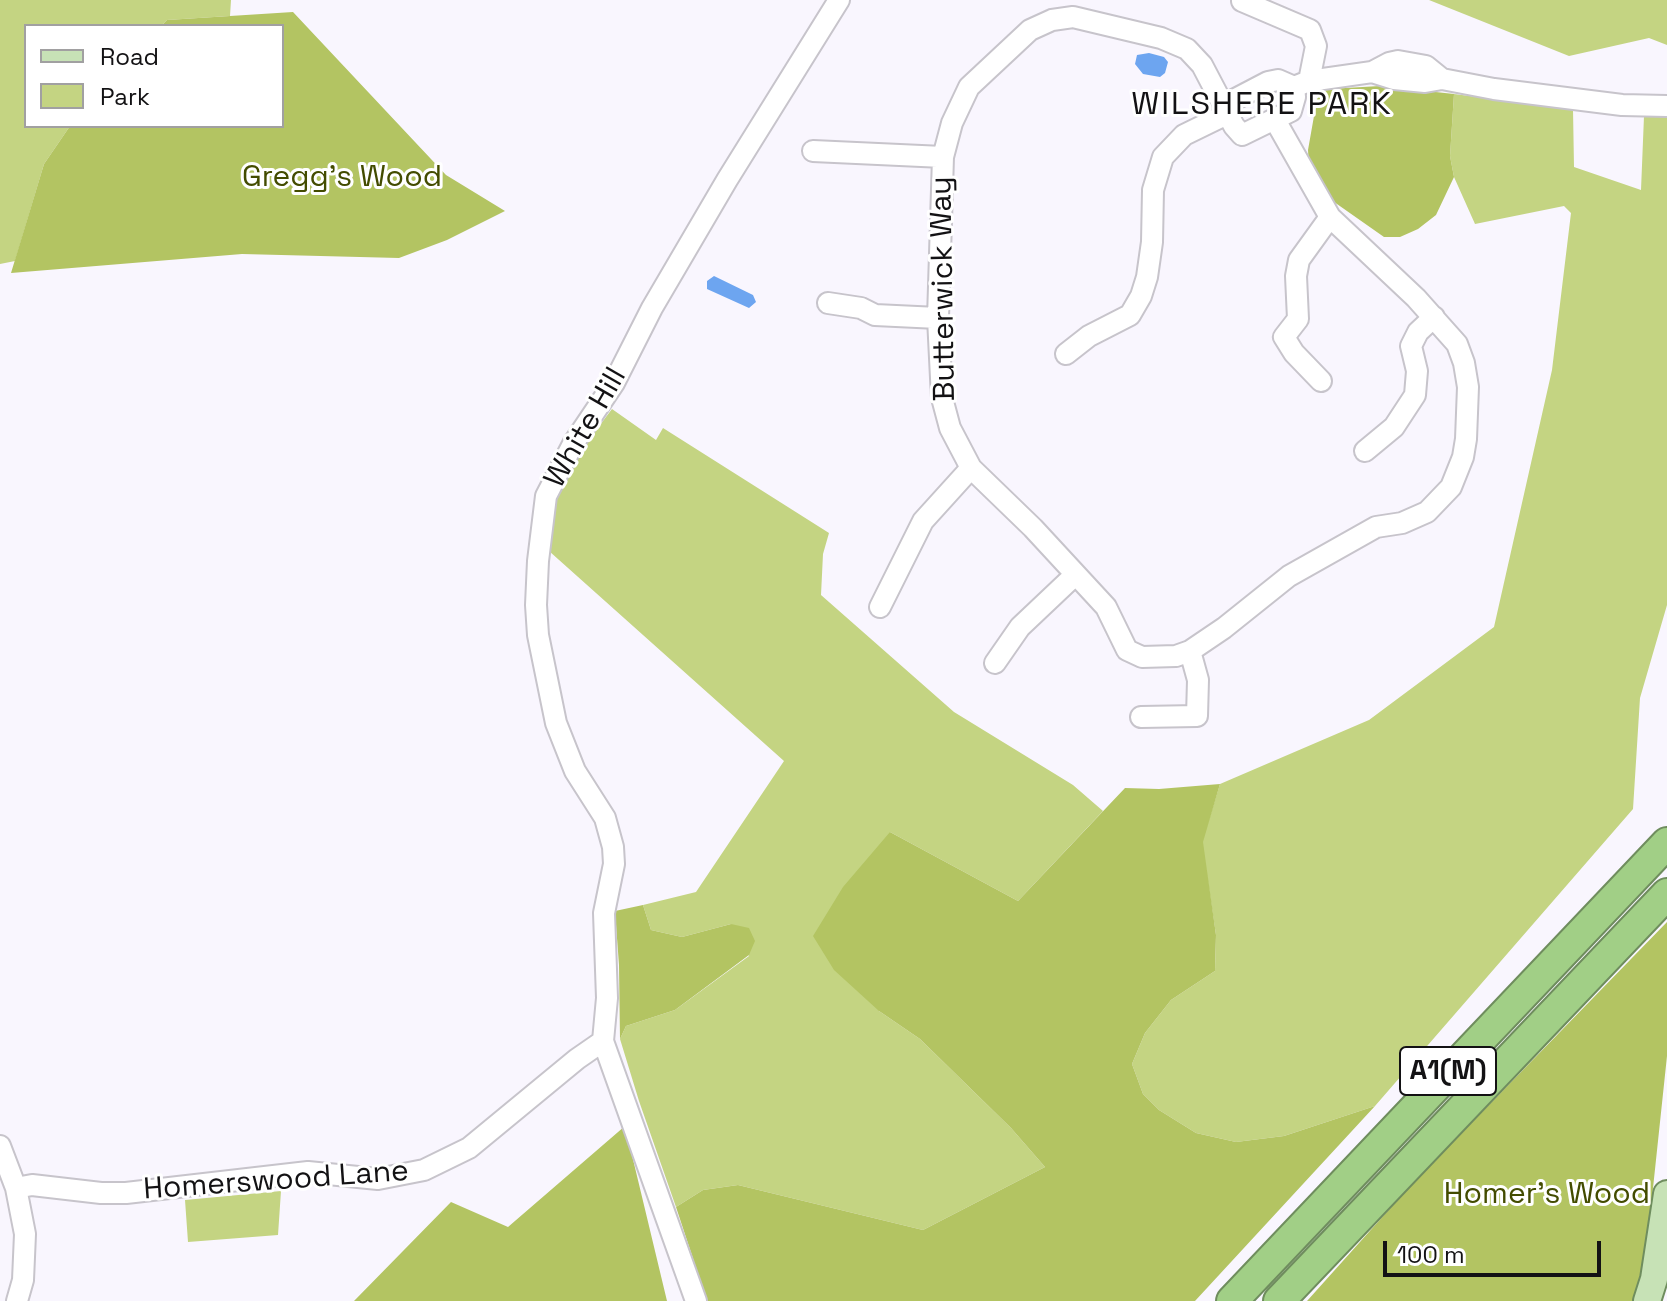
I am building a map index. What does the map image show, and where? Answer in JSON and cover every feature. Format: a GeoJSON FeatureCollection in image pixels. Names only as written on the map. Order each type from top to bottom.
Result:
{"type":"FeatureCollection","features":[{"type":"Feature","properties":{"kind":"highway","name":"A1(M)"},"geometry":{"type":"LineString","coordinates":[[1232,1301],[1667,843]]}},
{"type":"Feature","properties":{"kind":"highway","name":"A1(M)"},"geometry":{"type":"LineString","coordinates":[[1279,1301],[1667,894]]}},
{"type":"Feature","properties":{"kind":"main road"},"geometry":{"type":"LineString","coordinates":[[1647,1301],[1654,1279],[1667,1194]]}},
{"type":"Feature","properties":{"kind":"street","name":"White Hill"},"geometry":{"type":"LineString","coordinates":[[603,1041],[607,998],[604,913],[614,864],[613,847],[605,818],[575,771],[556,723],[542,663],[536,605],[546,496],[573,444],[614,383],[652,308],[727,180],[839,0]]}},
{"type":"Feature","properties":{"kind":"street"},"geometry":{"type":"LineString","coordinates":[[1226,110],[1242,135],[1291,111],[1316,46],[1310,30],[1302,25],[1242,1]]}},
{"type":"Feature","properties":{"kind":"street","name":"Butterwick Way"},"geometry":{"type":"LineString","coordinates":[[1226,110],[1202,65],[1187,49],[1073,8],[1030,30],[969,87],[959,105],[943,157],[938,318],[945,414],[959,450],[971,468],[1033,528],[1106,607],[1127,650],[1133,654],[1161,657],[1190,651],[1289,576],[1376,527],[1414,519],[1427,512],[1451,487],[1463,457],[1468,387],[1457,344],[1434,317],[1330,217],[1275,120]]}},
{"type":"Feature","properties":{"kind":"street"},"geometry":{"type":"LineString","coordinates":[[1066,354],[1089,336],[1130,315],[1147,277],[1152,242],[1153,190],[1163,157],[1171,146],[1268,82],[1278,80],[1302,84],[1372,72],[1394,79],[1425,82],[1442,79],[1494,89],[1622,105],[1667,106]]}},
{"type":"Feature","properties":{"kind":"street"},"geometry":{"type":"LineString","coordinates":[[813,151],[943,157]]}},
{"type":"Feature","properties":{"kind":"street"},"geometry":{"type":"LineString","coordinates":[[1321,381],[1294,353],[1284,337],[1293,327],[1300,311],[1296,276],[1299,260],[1330,217]]}},
{"type":"Feature","properties":{"kind":"street"},"geometry":{"type":"LineString","coordinates":[[828,303],[861,308],[875,315],[938,318]]}},
{"type":"Feature","properties":{"kind":"street"},"geometry":{"type":"LineString","coordinates":[[1365,451],[1394,427],[1415,395],[1417,371],[1411,346],[1418,332],[1434,317]]}},
{"type":"Feature","properties":{"kind":"street"},"geometry":{"type":"LineString","coordinates":[[880,607],[923,521],[971,468]]}},
{"type":"Feature","properties":{"kind":"street"},"geometry":{"type":"LineString","coordinates":[[995,663],[1020,627],[1075,575]]}},
{"type":"Feature","properties":{"kind":"street"},"geometry":{"type":"LineString","coordinates":[[1141,717],[1197,716],[1198,680],[1190,651]]}},
{"type":"Feature","properties":{"kind":"street","name":"Homerswood Lane"},"geometry":{"type":"LineString","coordinates":[[16,1188],[32,1185],[126,1193],[308,1172],[378,1179],[424,1170],[469,1148],[565,1068],[603,1041]]}},
{"type":"Feature","properties":{"kind":"street"},"geometry":{"type":"LineString","coordinates":[[603,1041],[696,1301]]}},
{"type":"Feature","properties":{"kind":"street"},"geometry":{"type":"LineString","coordinates":[[0,1146],[16,1188],[25,1234],[23,1280],[17,1301]]}},
{"type":"Feature","properties":{"kind":"green space"},"geometry":{"type":"Polygon","coordinates":[[[0,0],[231,0],[230,16],[167,20],[163,24],[24,24],[24,128],[69,128],[44,164],[15,261],[0,264],[0,0]]]}},
{"type":"Feature","properties":{"kind":"green space"},"geometry":{"type":"Polygon","coordinates":[[[1429,0],[1667,0],[1667,45],[1649,38],[1569,56],[1429,0]]]}},
{"type":"Feature","properties":{"kind":"green space","name":"Gregg's Wood"},"geometry":{"type":"Polygon","coordinates":[[[293,12],[446,175],[505,211],[447,240],[399,258],[242,254],[11,273],[44,164],[69,128],[284,128],[284,24],[163,24],[167,20],[293,12]]]}},
{"type":"Feature","properties":{"kind":"green space"},"geometry":{"type":"Polygon","coordinates":[[[1380,86],[1454,94],[1450,156],[1454,177],[1436,215],[1418,229],[1400,237],[1384,237],[1327,197],[1309,165],[1308,150],[1317,99],[1322,93],[1328,89],[1380,86]]]}},
{"type":"Feature","properties":{"kind":"green space"},"geometry":{"type":"Polygon","coordinates":[[[1454,94],[1573,109],[1574,167],[1641,190],[1644,116],[1667,116],[1667,605],[1640,698],[1633,809],[1375,1106],[1284,1136],[1236,1142],[1196,1133],[1159,1110],[1143,1094],[1132,1064],[1145,1033],[1171,1000],[1215,971],[1216,935],[1202,842],[1220,784],[1369,720],[1494,627],[1552,370],[1571,213],[1564,206],[1475,224],[1454,177],[1450,156],[1454,94]]]}},
{"type":"Feature","properties":{"kind":"green space"},"geometry":{"type":"Polygon","coordinates":[[[612,409],[656,440],[663,428],[829,533],[823,554],[821,595],[954,712],[1073,785],[1103,811],[1018,901],[890,832],[879,1011],[920,1039],[1011,1128],[1045,1167],[923,1230],[738,1185],[703,1190],[676,1207],[620,1039],[626,1026],[675,1010],[749,956],[731,924],[682,937],[651,930],[643,905],[696,892],[784,761],[549,551],[557,496],[572,462],[612,409]]]}},
{"type":"Feature","properties":{"kind":"green space"},"geometry":{"type":"Polygon","coordinates":[[[1220,784],[1203,842],[1216,935],[1215,971],[1171,1000],[1145,1033],[1132,1064],[1143,1094],[1159,1110],[1196,1133],[1236,1142],[1284,1136],[1375,1106],[1195,1301],[707,1301],[676,1207],[703,1190],[738,1185],[923,1230],[1045,1167],[1011,1128],[920,1039],[879,1011],[834,970],[813,936],[843,887],[890,832],[1018,901],[1125,788],[1159,789],[1220,784]]]}},
{"type":"Feature","properties":{"kind":"green space"},"geometry":{"type":"Polygon","coordinates":[[[643,905],[651,930],[682,937],[731,924],[749,928],[755,941],[749,955],[675,1010],[626,1026],[620,1039],[615,911],[643,905]]]}},
{"type":"Feature","properties":{"kind":"green space","name":"Homer's Wood"},"geometry":{"type":"Polygon","coordinates":[[[1667,922],[1667,1056],[1644,1273],[1635,1301],[1307,1301],[1412,1184],[1667,922]]]}},
{"type":"Feature","properties":{"kind":"green space"},"geometry":{"type":"Polygon","coordinates":[[[625,1126],[667,1301],[354,1301],[451,1202],[508,1227],[625,1126]]]}},
{"type":"Feature","properties":{"kind":"green space"},"geometry":{"type":"Polygon","coordinates":[[[281,1191],[278,1235],[188,1242],[185,1200],[281,1191]]]}},
{"type":"Feature","properties":{"kind":"water"},"geometry":{"type":"Polygon","coordinates":[[[1149,53],[1164,57],[1168,62],[1165,73],[1160,77],[1143,74],[1135,64],[1137,55],[1149,53]]]}},
{"type":"Feature","properties":{"kind":"water"},"geometry":{"type":"Polygon","coordinates":[[[714,276],[753,295],[756,302],[749,308],[707,289],[707,281],[714,276]]]}},
{"type":"Feature","properties":{"kind":"district","name":"WILSHERE PARK"},"geometry":{"type":"Point","coordinates":[1262,105]}}]}
